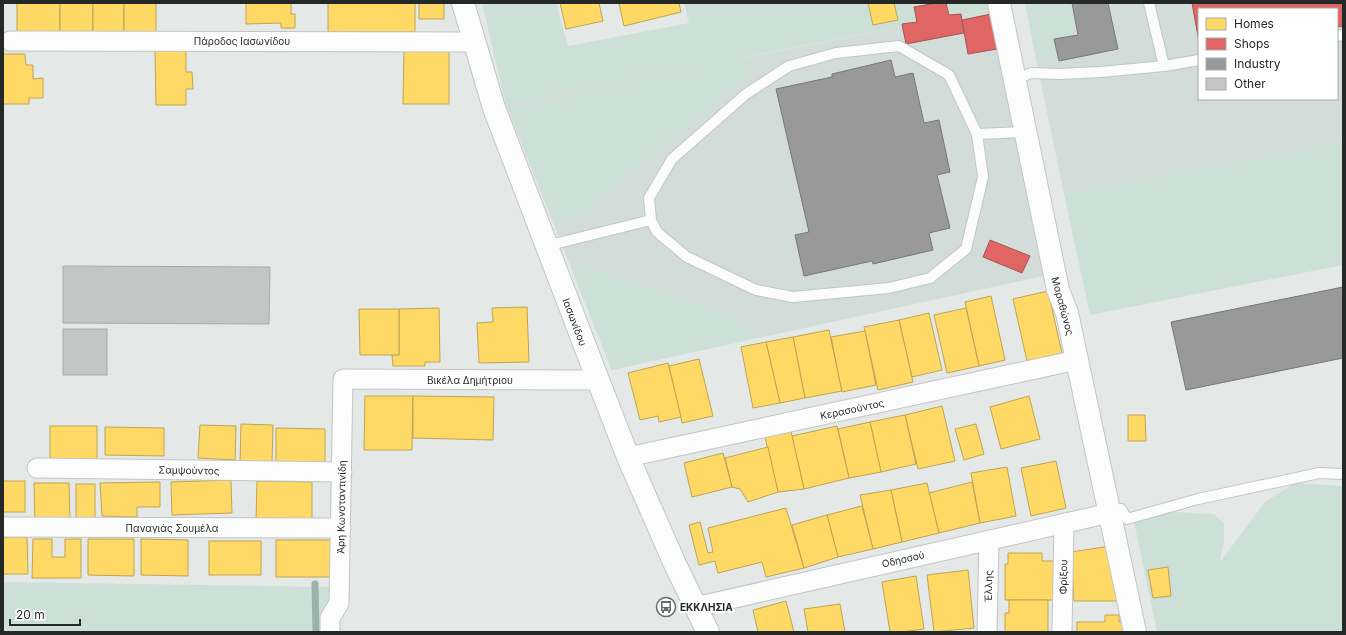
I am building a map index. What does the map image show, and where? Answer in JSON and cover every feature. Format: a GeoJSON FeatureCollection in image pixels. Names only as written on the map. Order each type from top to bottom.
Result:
{"type":"FeatureCollection","features":[{"type":"Feature","properties":{"kind":"street","name":"Ιασωνίδου"},"geometry":{"type":"LineString","coordinates":[[463,3],[494,108],[598,380],[628,457],[695,607],[708,632]]}},
{"type":"Feature","properties":{"kind":"street","name":"Μαραθώνος"},"geometry":{"type":"LineString","coordinates":[[999,3],[1058,290],[1067,313],[1135,632]]}},
{"type":"Feature","properties":{"kind":"street","name":"Πάροδος Ιασωνίδου"},"geometry":{"type":"LineString","coordinates":[[10,40],[474,42]]}},
{"type":"Feature","properties":{"kind":"street","name":"Κερασούντος"},"geometry":{"type":"LineString","coordinates":[[628,457],[1077,360]]}},
{"type":"Feature","properties":{"kind":"street","name":"Βικέλα Δημήτριου"},"geometry":{"type":"LineString","coordinates":[[343,379],[598,380]]}},
{"type":"Feature","properties":{"kind":"street","name":"Άρη Κωνσταντινίδη"},"geometry":{"type":"LineString","coordinates":[[330,632],[330,618],[339,603],[343,379]]}},
{"type":"Feature","properties":{"kind":"street","name":"Σαμψούντος"},"geometry":{"type":"LineString","coordinates":[[37,468],[342,472]]}},
{"type":"Feature","properties":{"kind":"street","name":"Οδησσού"},"geometry":{"type":"LineString","coordinates":[[695,607],[1110,513]]}},
{"type":"Feature","properties":{"kind":"street","name":"Φρίξου"},"geometry":{"type":"LineString","coordinates":[[1062,632],[1064,523]]}},
{"type":"Feature","properties":{"kind":"street","name":"Παναγιάς Σουμέλα"},"geometry":{"type":"LineString","coordinates":[[3,527],[341,528]]}},
{"type":"Feature","properties":{"kind":"street","name":"Έλλης"},"geometry":{"type":"LineString","coordinates":[[986,632],[988,540]]}},
{"type":"Feature","properties":{"kind":"lane"},"geometry":{"type":"LineString","coordinates":[[1148,3],[1164,66]]}},
{"type":"Feature","properties":{"kind":"lane"},"geometry":{"type":"LineString","coordinates":[[899,46],[949,75],[977,134],[983,177],[966,249],[930,278],[889,288],[793,297],[756,290],[687,257],[657,232],[651,220],[649,198],[672,160],[746,94],[789,66],[836,53],[899,46]]}},
{"type":"Feature","properties":{"kind":"lane"},"geometry":{"type":"LineString","coordinates":[[1014,80],[1031,73],[1086,73],[1164,66],[1198,60]]}},
{"type":"Feature","properties":{"kind":"lane"},"geometry":{"type":"LineString","coordinates":[[977,134],[1026,132]]}},
{"type":"Feature","properties":{"kind":"lane"},"geometry":{"type":"LineString","coordinates":[[546,246],[651,220]]}},
{"type":"Feature","properties":{"kind":"lane"},"geometry":{"type":"LineString","coordinates":[[1110,513],[1121,509],[1127,519],[1198,499],[1319,473],[1343,474]]}},
{"type":"Feature","properties":{"kind":"shaded area"},"geometry":{"type":"Polygon","coordinates":[[[1026,3],[1343,3],[1343,141],[1064,194],[1026,3]]]}},
{"type":"Feature","properties":{"kind":"shaded area"},"geometry":{"type":"Polygon","coordinates":[[[1002,7],[1057,273],[612,370],[506,105],[1002,7]]]}},
{"type":"Feature","properties":{"kind":"green space"},"geometry":{"type":"Polygon","coordinates":[[[482,3],[556,3],[568,46],[689,23],[684,3],[1001,3],[1002,7],[747,57],[751,74],[580,216],[553,222],[509,109],[714,64],[506,105],[482,3]]]}},
{"type":"Feature","properties":{"kind":"green space"},"geometry":{"type":"Polygon","coordinates":[[[1025,3],[1072,3],[1078,35],[1054,39],[1059,61],[1036,59],[1025,3]]]}},
{"type":"Feature","properties":{"kind":"green space"},"geometry":{"type":"Polygon","coordinates":[[[1343,141],[1343,265],[1090,315],[1064,194],[1343,141]]]}},
{"type":"Feature","properties":{"kind":"green space"},"geometry":{"type":"Polygon","coordinates":[[[584,265],[726,312],[761,337],[612,370],[571,268],[584,265]]]}},
{"type":"Feature","properties":{"kind":"green space"},"geometry":{"type":"Polygon","coordinates":[[[1295,483],[1343,486],[1343,632],[1157,632],[1133,517],[1175,512],[1214,514],[1224,523],[1224,540],[1220,562],[1265,502],[1295,483]]]}},
{"type":"Feature","properties":{"kind":"green space"},"geometry":{"type":"Polygon","coordinates":[[[3,582],[330,587],[330,632],[3,632],[3,582]]]}},
{"type":"Feature","properties":{"kind":"building: Homes"},"geometry":{"type":"Polygon","coordinates":[[[17,3],[60,3],[60,36],[17,36],[17,3]]]}},
{"type":"Feature","properties":{"kind":"building: Homes"},"geometry":{"type":"Polygon","coordinates":[[[60,3],[93,3],[93,36],[60,36],[60,3]]]}},
{"type":"Feature","properties":{"kind":"building: Homes"},"geometry":{"type":"Polygon","coordinates":[[[93,3],[124,3],[124,36],[93,36],[93,3]]]}},
{"type":"Feature","properties":{"kind":"building: Homes"},"geometry":{"type":"Polygon","coordinates":[[[124,3],[156,3],[156,36],[124,36],[124,3]]]}},
{"type":"Feature","properties":{"kind":"building: Homes"},"geometry":{"type":"Polygon","coordinates":[[[246,3],[291,3],[291,14],[295,14],[295,28],[281,28],[281,23],[246,24],[246,3]]]}},
{"type":"Feature","properties":{"kind":"building: Homes"},"geometry":{"type":"Polygon","coordinates":[[[328,3],[415,3],[415,32],[328,32],[328,3]]]}},
{"type":"Feature","properties":{"kind":"building: Homes"},"geometry":{"type":"Polygon","coordinates":[[[419,3],[444,3],[444,19],[419,19],[419,3]]]}},
{"type":"Feature","properties":{"kind":"building: Homes"},"geometry":{"type":"Polygon","coordinates":[[[560,3],[599,3],[603,21],[566,29],[560,3]]]}},
{"type":"Feature","properties":{"kind":"building: Homes"},"geometry":{"type":"Polygon","coordinates":[[[619,3],[679,3],[681,12],[624,26],[619,3]]]}},
{"type":"Feature","properties":{"kind":"building: Homes"},"geometry":{"type":"Polygon","coordinates":[[[868,3],[894,3],[898,20],[873,25],[868,3]]]}},
{"type":"Feature","properties":{"kind":"building: Homes"},"geometry":{"type":"Polygon","coordinates":[[[404,49],[449,50],[449,104],[403,104],[404,49]]]}},
{"type":"Feature","properties":{"kind":"building: Homes"},"geometry":{"type":"Polygon","coordinates":[[[155,51],[186,51],[186,72],[192,72],[193,89],[186,89],[186,105],[156,105],[155,51]]]}},
{"type":"Feature","properties":{"kind":"building: Homes"},"geometry":{"type":"Polygon","coordinates":[[[3,54],[25,54],[26,65],[33,65],[33,79],[43,78],[43,98],[29,98],[29,104],[3,104],[3,54]]]}},
{"type":"Feature","properties":{"kind":"building: Homes"},"geometry":{"type":"Polygon","coordinates":[[[1048,291],[1062,353],[1027,361],[1013,299],[1048,291]]]}},
{"type":"Feature","properties":{"kind":"building: Homes"},"geometry":{"type":"Polygon","coordinates":[[[991,296],[1005,360],[979,366],[965,302],[991,296]]]}},
{"type":"Feature","properties":{"kind":"building: Homes"},"geometry":{"type":"Polygon","coordinates":[[[527,307],[529,362],[479,363],[477,323],[493,322],[492,308],[527,307]]]}},
{"type":"Feature","properties":{"kind":"building: Homes"},"geometry":{"type":"Polygon","coordinates":[[[439,308],[440,362],[425,362],[425,366],[393,366],[392,355],[399,355],[399,309],[439,308]]]}},
{"type":"Feature","properties":{"kind":"building: Homes"},"geometry":{"type":"Polygon","coordinates":[[[966,308],[979,366],[947,373],[934,315],[966,308]]]}},
{"type":"Feature","properties":{"kind":"building: Homes"},"geometry":{"type":"Polygon","coordinates":[[[359,309],[399,309],[399,355],[360,355],[359,309]]]}},
{"type":"Feature","properties":{"kind":"building: Homes"},"geometry":{"type":"Polygon","coordinates":[[[929,313],[942,370],[912,377],[899,320],[929,313]]]}},
{"type":"Feature","properties":{"kind":"building: Homes"},"geometry":{"type":"Polygon","coordinates":[[[899,320],[913,382],[878,390],[864,327],[899,320]]]}},
{"type":"Feature","properties":{"kind":"building: Homes"},"geometry":{"type":"Polygon","coordinates":[[[829,330],[842,391],[805,398],[793,337],[829,330]]]}},
{"type":"Feature","properties":{"kind":"building: Homes"},"geometry":{"type":"Polygon","coordinates":[[[865,331],[876,385],[842,392],[831,337],[865,331]]]}},
{"type":"Feature","properties":{"kind":"building: Homes"},"geometry":{"type":"Polygon","coordinates":[[[793,337],[805,398],[780,403],[766,342],[793,337]]]}},
{"type":"Feature","properties":{"kind":"building: Homes"},"geometry":{"type":"Polygon","coordinates":[[[766,342],[780,403],[753,408],[741,347],[766,342]]]}},
{"type":"Feature","properties":{"kind":"building: Homes"},"geometry":{"type":"Polygon","coordinates":[[[699,359],[713,416],[682,423],[669,366],[699,359]]]}},
{"type":"Feature","properties":{"kind":"building: Homes"},"geometry":{"type":"Polygon","coordinates":[[[668,363],[681,417],[659,422],[658,416],[640,420],[628,373],[668,363]]]}},
{"type":"Feature","properties":{"kind":"building: Homes"},"geometry":{"type":"Polygon","coordinates":[[[365,396],[413,396],[412,450],[364,450],[365,396]]]}},
{"type":"Feature","properties":{"kind":"building: Homes"},"geometry":{"type":"Polygon","coordinates":[[[413,396],[494,397],[493,440],[413,438],[413,396]]]}},
{"type":"Feature","properties":{"kind":"building: Homes"},"geometry":{"type":"Polygon","coordinates":[[[1029,396],[1040,439],[1001,449],[990,407],[1029,396]]]}},
{"type":"Feature","properties":{"kind":"building: Homes"},"geometry":{"type":"Polygon","coordinates":[[[942,406],[955,461],[918,469],[905,415],[942,406]]]}},
{"type":"Feature","properties":{"kind":"building: Homes"},"geometry":{"type":"Polygon","coordinates":[[[905,415],[916,464],[881,472],[870,422],[905,415]]]}},
{"type":"Feature","properties":{"kind":"building: Homes"},"geometry":{"type":"Polygon","coordinates":[[[1128,415],[1145,415],[1146,441],[1128,441],[1128,415]]]}},
{"type":"Feature","properties":{"kind":"building: Homes"},"geometry":{"type":"Polygon","coordinates":[[[870,422],[881,472],[849,478],[838,429],[870,422]]]}},
{"type":"Feature","properties":{"kind":"building: Homes"},"geometry":{"type":"Polygon","coordinates":[[[241,424],[273,425],[272,464],[240,464],[241,424]]]}},
{"type":"Feature","properties":{"kind":"building: Homes"},"geometry":{"type":"Polygon","coordinates":[[[976,424],[984,454],[964,460],[955,429],[976,424]]]}},
{"type":"Feature","properties":{"kind":"building: Homes"},"geometry":{"type":"Polygon","coordinates":[[[200,425],[236,426],[235,460],[198,458],[200,425]]]}},
{"type":"Feature","properties":{"kind":"building: Homes"},"geometry":{"type":"Polygon","coordinates":[[[50,426],[97,426],[97,460],[50,460],[50,426]]]}},
{"type":"Feature","properties":{"kind":"building: Homes"},"geometry":{"type":"Polygon","coordinates":[[[837,426],[849,478],[804,489],[792,436],[837,426]]]}},
{"type":"Feature","properties":{"kind":"building: Homes"},"geometry":{"type":"Polygon","coordinates":[[[105,427],[164,428],[164,456],[105,455],[105,427]]]}},
{"type":"Feature","properties":{"kind":"building: Homes"},"geometry":{"type":"Polygon","coordinates":[[[790,427],[804,489],[778,492],[764,433],[790,427]]]}},
{"type":"Feature","properties":{"kind":"building: Homes"},"geometry":{"type":"Polygon","coordinates":[[[276,428],[325,429],[325,466],[276,465],[276,428]]]}},
{"type":"Feature","properties":{"kind":"building: Homes"},"geometry":{"type":"Polygon","coordinates":[[[768,447],[778,492],[748,502],[740,489],[732,487],[725,458],[768,447]]]}},
{"type":"Feature","properties":{"kind":"building: Homes"},"geometry":{"type":"Polygon","coordinates":[[[723,453],[732,487],[692,497],[684,463],[723,453]]]}},
{"type":"Feature","properties":{"kind":"building: Homes"},"geometry":{"type":"Polygon","coordinates":[[[1056,461],[1066,508],[1031,516],[1021,468],[1056,461]]]}},
{"type":"Feature","properties":{"kind":"building: Homes"},"geometry":{"type":"Polygon","coordinates":[[[1007,467],[1016,516],[980,523],[971,473],[1007,467]]]}},
{"type":"Feature","properties":{"kind":"building: Homes"},"geometry":{"type":"Polygon","coordinates":[[[231,480],[232,513],[172,515],[171,482],[231,480]]]}},
{"type":"Feature","properties":{"kind":"building: Homes"},"geometry":{"type":"Polygon","coordinates":[[[3,481],[25,481],[25,512],[3,512],[3,481]]]}},
{"type":"Feature","properties":{"kind":"building: Homes"},"geometry":{"type":"Polygon","coordinates":[[[257,481],[312,482],[312,521],[256,520],[257,481]]]}},
{"type":"Feature","properties":{"kind":"building: Homes"},"geometry":{"type":"Polygon","coordinates":[[[160,482],[160,507],[137,507],[137,517],[102,516],[100,483],[160,482]]]}},
{"type":"Feature","properties":{"kind":"building: Homes"},"geometry":{"type":"Polygon","coordinates":[[[972,482],[980,523],[939,533],[929,493],[972,482]]]}},
{"type":"Feature","properties":{"kind":"building: Homes"},"geometry":{"type":"Polygon","coordinates":[[[34,483],[69,483],[70,522],[35,523],[34,483]]]}},
{"type":"Feature","properties":{"kind":"building: Homes"},"geometry":{"type":"Polygon","coordinates":[[[927,483],[939,533],[902,542],[891,490],[927,483]]]}},
{"type":"Feature","properties":{"kind":"building: Homes"},"geometry":{"type":"Polygon","coordinates":[[[76,484],[95,484],[95,518],[76,518],[76,484]]]}},
{"type":"Feature","properties":{"kind":"building: Homes"},"geometry":{"type":"Polygon","coordinates":[[[891,490],[902,542],[873,549],[860,495],[891,490]]]}},
{"type":"Feature","properties":{"kind":"building: Homes"},"geometry":{"type":"Polygon","coordinates":[[[862,506],[873,549],[838,557],[827,515],[862,506]]]}},
{"type":"Feature","properties":{"kind":"building: Homes"},"geometry":{"type":"Polygon","coordinates":[[[786,508],[804,568],[766,577],[762,562],[718,573],[715,561],[699,565],[689,525],[700,522],[708,553],[713,552],[708,528],[786,508]]]}},
{"type":"Feature","properties":{"kind":"building: Homes"},"geometry":{"type":"Polygon","coordinates":[[[827,515],[838,557],[804,568],[792,525],[827,515]]]}},
{"type":"Feature","properties":{"kind":"building: Homes"},"geometry":{"type":"Polygon","coordinates":[[[3,537],[27,537],[28,574],[3,574],[3,537]]]}},
{"type":"Feature","properties":{"kind":"building: Homes"},"geometry":{"type":"Polygon","coordinates":[[[33,539],[52,539],[52,557],[65,557],[65,539],[81,539],[81,578],[32,578],[33,539]]]}},
{"type":"Feature","properties":{"kind":"building: Homes"},"geometry":{"type":"Polygon","coordinates":[[[88,539],[134,539],[134,576],[88,575],[88,539]]]}},
{"type":"Feature","properties":{"kind":"building: Homes"},"geometry":{"type":"Polygon","coordinates":[[[141,539],[188,540],[188,576],[141,575],[141,539]]]}},
{"type":"Feature","properties":{"kind":"building: Homes"},"geometry":{"type":"Polygon","coordinates":[[[276,540],[338,540],[338,577],[276,577],[276,540]]]}},
{"type":"Feature","properties":{"kind":"building: Homes"},"geometry":{"type":"Polygon","coordinates":[[[209,541],[261,541],[261,575],[209,575],[209,541]]]}},
{"type":"Feature","properties":{"kind":"building: Homes"},"geometry":{"type":"Polygon","coordinates":[[[1111,546],[1120,601],[1074,601],[1071,552],[1111,546]]]}},
{"type":"Feature","properties":{"kind":"building: Homes"},"geometry":{"type":"Polygon","coordinates":[[[1008,553],[1042,553],[1042,561],[1054,561],[1055,600],[1005,600],[1005,564],[1008,564],[1008,553]]]}},
{"type":"Feature","properties":{"kind":"building: Homes"},"geometry":{"type":"Polygon","coordinates":[[[1168,567],[1171,596],[1153,598],[1148,570],[1168,567]]]}},
{"type":"Feature","properties":{"kind":"building: Homes"},"geometry":{"type":"Polygon","coordinates":[[[968,570],[974,628],[934,632],[927,575],[968,570]]]}},
{"type":"Feature","properties":{"kind":"building: Homes"},"geometry":{"type":"Polygon","coordinates":[[[916,576],[924,629],[890,632],[882,582],[916,576]]]}},
{"type":"Feature","properties":{"kind":"building: Homes"},"geometry":{"type":"Polygon","coordinates":[[[1009,600],[1048,600],[1048,632],[1005,632],[1005,613],[1009,613],[1009,600]]]}},
{"type":"Feature","properties":{"kind":"building: Homes"},"geometry":{"type":"Polygon","coordinates":[[[786,601],[794,632],[758,632],[753,610],[786,601]]]}},
{"type":"Feature","properties":{"kind":"building: Homes"},"geometry":{"type":"Polygon","coordinates":[[[840,604],[845,632],[808,632],[804,609],[840,604]]]}},
{"type":"Feature","properties":{"kind":"building: Homes"},"geometry":{"type":"Polygon","coordinates":[[[1105,615],[1119,615],[1119,622],[1127,622],[1127,632],[1077,632],[1077,622],[1105,622],[1105,615]]]}},
{"type":"Feature","properties":{"kind":"building: Shops"},"geometry":{"type":"Polygon","coordinates":[[[946,3],[949,15],[961,14],[964,33],[906,44],[902,24],[917,22],[914,7],[946,3]]]}},
{"type":"Feature","properties":{"kind":"building: Shops"},"geometry":{"type":"Polygon","coordinates":[[[1192,3],[1343,3],[1343,26],[1338,27],[1338,8],[1198,8],[1198,36],[1192,3]]]}},
{"type":"Feature","properties":{"kind":"building: Shops"},"geometry":{"type":"Polygon","coordinates":[[[996,13],[1003,48],[968,54],[962,20],[996,13]]]}},
{"type":"Feature","properties":{"kind":"building: Shops"},"geometry":{"type":"Polygon","coordinates":[[[990,240],[1030,256],[1022,273],[983,257],[990,240]]]}},
{"type":"Feature","properties":{"kind":"building: Industry"},"geometry":{"type":"Polygon","coordinates":[[[1072,3],[1108,3],[1118,49],[1059,61],[1054,39],[1078,35],[1072,3]]]}},
{"type":"Feature","properties":{"kind":"building: Industry"},"geometry":{"type":"Polygon","coordinates":[[[891,60],[895,77],[913,73],[924,123],[939,120],[950,172],[937,175],[950,228],[929,233],[933,250],[873,264],[872,261],[804,276],[795,235],[809,232],[776,89],[832,77],[832,74],[891,60]]]}},
{"type":"Feature","properties":{"kind":"building: Industry"},"geometry":{"type":"Polygon","coordinates":[[[1343,287],[1343,358],[1186,390],[1171,322],[1343,287]]]}},
{"type":"Feature","properties":{"kind":"building: Other"},"geometry":{"type":"Polygon","coordinates":[[[63,266],[270,267],[269,324],[63,323],[63,266]]]}},
{"type":"Feature","properties":{"kind":"building: Other"},"geometry":{"type":"Polygon","coordinates":[[[63,329],[107,329],[107,375],[63,375],[63,329]]]}},
{"type":"Feature","properties":{"kind":"waterway"},"geometry":{"type":"LineString","coordinates":[[315,584],[316,632]]}},
{"type":"Feature","properties":{"kind":"place","name":"ΕΚΚΛΗΣΙΑ"},"geometry":{"type":"Point","coordinates":[666,607]}}]}
